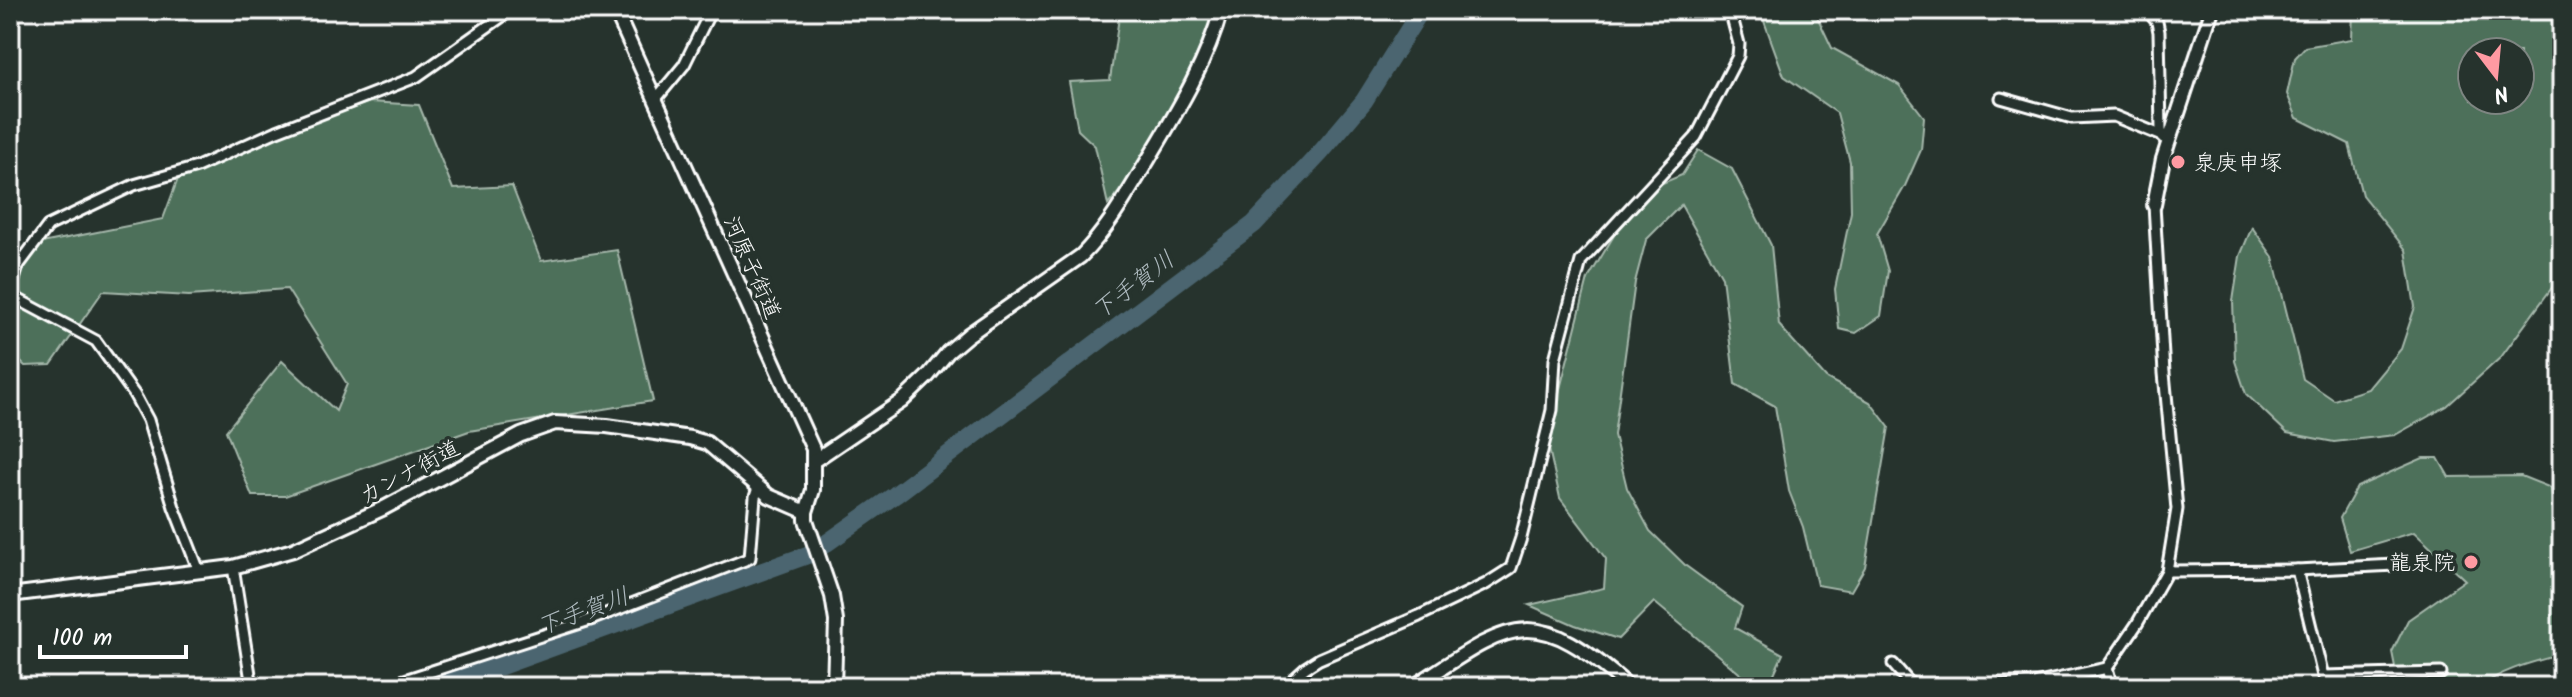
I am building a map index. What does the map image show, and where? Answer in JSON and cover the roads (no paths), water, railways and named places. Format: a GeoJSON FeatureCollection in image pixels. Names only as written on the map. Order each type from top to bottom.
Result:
{"type":"FeatureCollection","features":[{"type":"Feature","properties":{"kind":"street"},"geometry":{"type":"LineString","coordinates":[[199,571],[174,507],[148,420],[134,394],[96,341],[10,294],[18,266],[48,226],[134,185],[197,167],[277,131],[416,77],[511,10]]}},
{"type":"Feature","properties":{"kind":"street","name":"河原子街道"},"geometry":{"type":"LineString","coordinates":[[615,10],[813,449],[813,490],[806,512],[832,596],[836,621],[834,687]]}},
{"type":"Feature","properties":{"kind":"street"},"geometry":{"type":"LineString","coordinates":[[655,100],[684,65],[711,10]]}},
{"type":"Feature","properties":{"kind":"street"},"geometry":{"type":"LineString","coordinates":[[815,460],[902,401],[968,335],[1081,256],[1095,242],[1111,222],[1162,137],[1201,64],[1221,10]]}},
{"type":"Feature","properties":{"kind":"street"},"geometry":{"type":"LineString","coordinates":[[1284,687],[1319,659],[1419,616],[1486,584],[1511,568],[1552,410],[1555,359],[1581,261],[1696,137],[1738,56],[1739,44],[1730,10]]}},
{"type":"Feature","properties":{"kind":"street"},"geometry":{"type":"LineString","coordinates":[[2147,10],[2157,22],[2159,32],[2161,130],[2167,138]]}},
{"type":"Feature","properties":{"kind":"street"},"geometry":{"type":"LineString","coordinates":[[1948,687],[2034,684],[2107,668],[2167,571],[2177,509],[2165,388],[2154,205],[2167,138],[2212,10]]}},
{"type":"Feature","properties":{"kind":"street"},"geometry":{"type":"LineString","coordinates":[[2001,98],[2072,118],[2114,116],[2167,138]]}},
{"type":"Feature","properties":{"kind":"street","name":"カンナ街道"},"geometry":{"type":"LineString","coordinates":[[10,595],[233,567],[293,550],[521,435],[555,423],[607,426],[707,443],[758,488],[806,512]]}},
{"type":"Feature","properties":{"kind":"street"},"geometry":{"type":"LineString","coordinates":[[383,687],[593,619],[750,558],[758,488]]}},
{"type":"Feature","properties":{"kind":"street"},"geometry":{"type":"LineString","coordinates":[[2167,571],[2297,570],[2395,565]]}},
{"type":"Feature","properties":{"kind":"street"},"geometry":{"type":"LineString","coordinates":[[233,567],[252,687]]}},
{"type":"Feature","properties":{"kind":"street"},"geometry":{"type":"LineString","coordinates":[[2297,570],[2323,676],[2441,673]]}},
{"type":"Feature","properties":{"kind":"street"},"geometry":{"type":"LineString","coordinates":[[1413,687],[1473,648],[1508,632],[1522,630],[1553,633],[1569,640],[1629,687]]}},
{"type":"Feature","properties":{"kind":"street"},"geometry":{"type":"LineString","coordinates":[[1893,664],[1913,687]]}},
{"type":"Feature","properties":{"kind":"street"},"geometry":{"type":"LineString","coordinates":[[2107,668],[2112,687]]}},
{"type":"Feature","properties":{"kind":"waterway","name":"下手賀川"},"geometry":{"type":"LineString","coordinates":[[821,547],[895,495],[1254,224],[1364,101],[1421,10]]}},
{"type":"Feature","properties":{"kind":"waterway","name":"下手賀川"},"geometry":{"type":"LineString","coordinates":[[414,687],[501,666],[810,554]]}},
{"type":"Feature","properties":{"kind":"place","name":"泉庚申塚"},"geometry":{"type":"Point","coordinates":[2178,162]}},
{"type":"Feature","properties":{"kind":"place","name":"龍泉院"},"geometry":{"type":"Point","coordinates":[2471,562]}}]}
